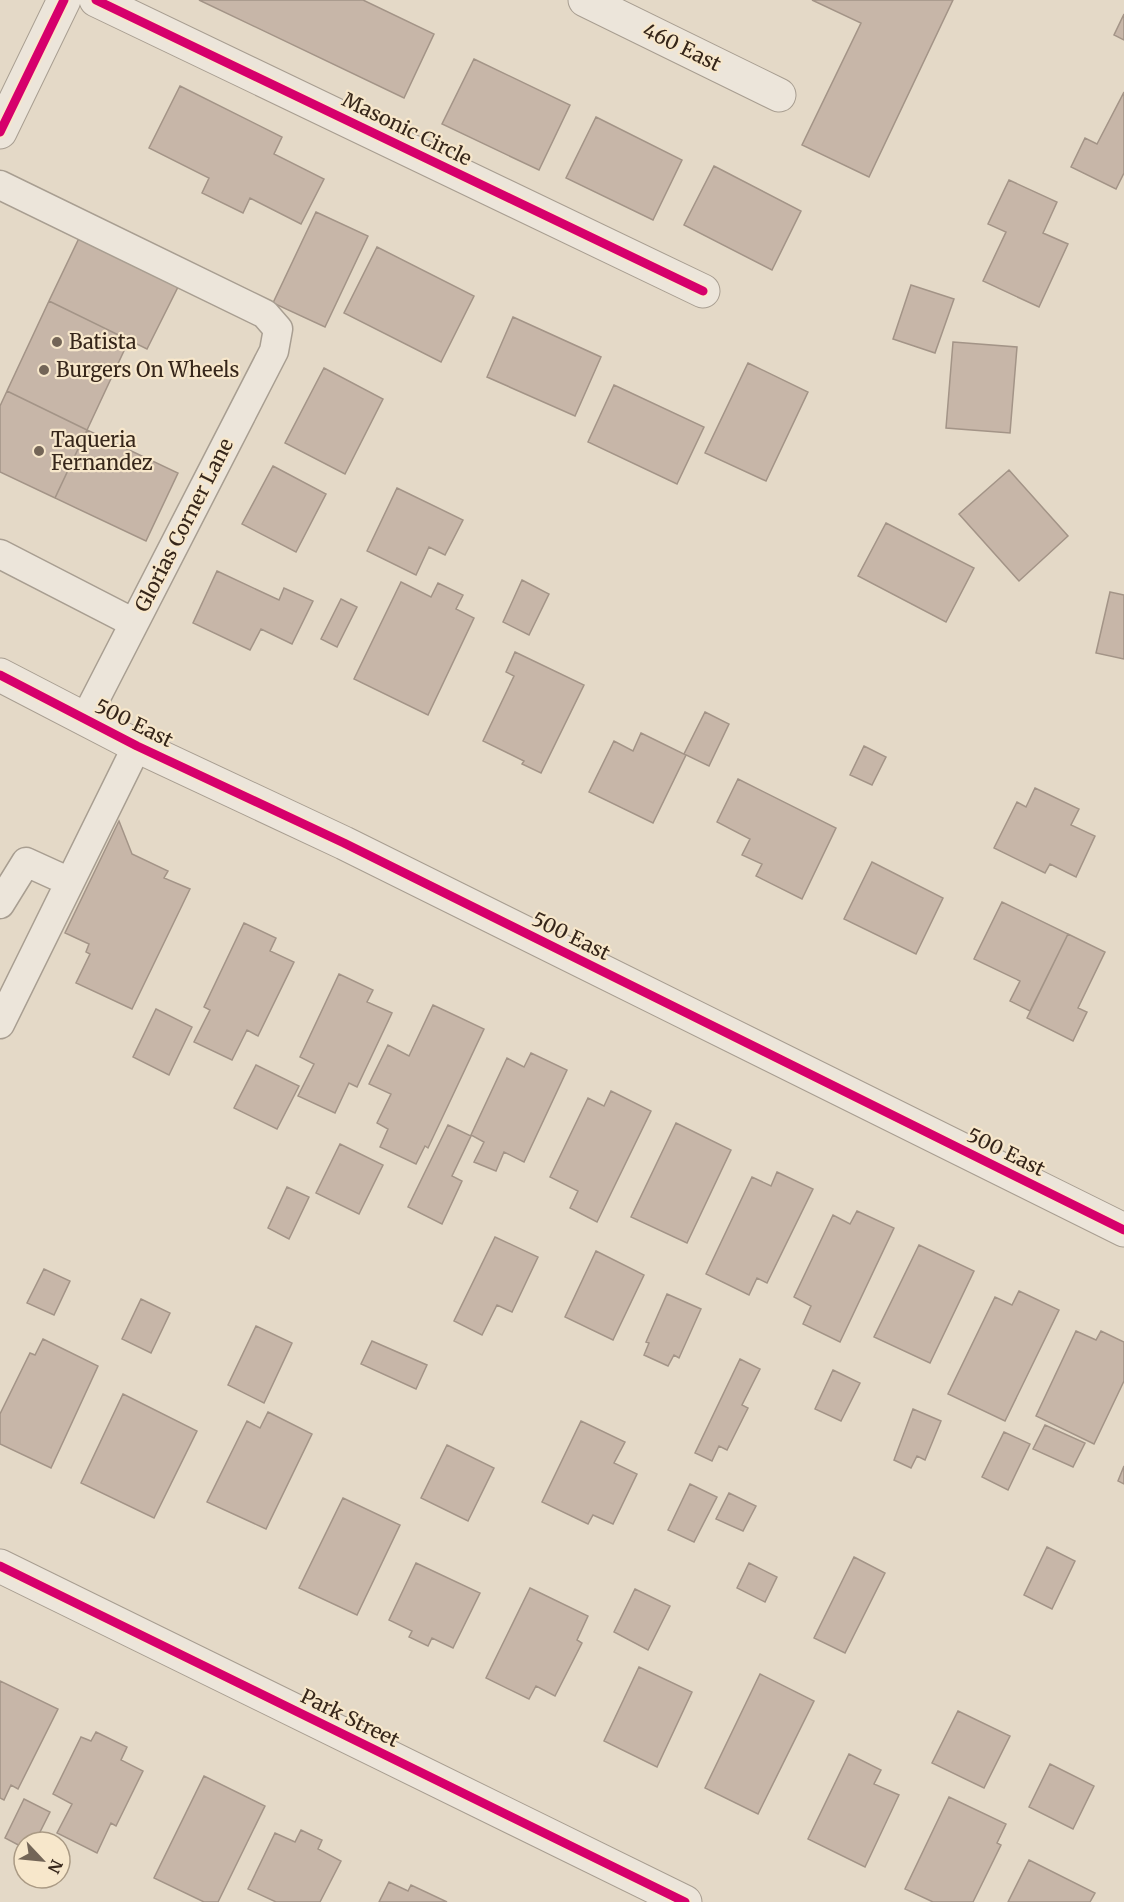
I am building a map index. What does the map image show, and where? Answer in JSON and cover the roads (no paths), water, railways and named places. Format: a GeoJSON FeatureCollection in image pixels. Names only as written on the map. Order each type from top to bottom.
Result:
{"type":"FeatureCollection","features":[{"type":"Feature","properties":{"kind":"street"},"geometry":{"type":"LineString","coordinates":[[0,132],[64,0]]}},
{"type":"Feature","properties":{"kind":"street","name":"Masonic Circle"},"geometry":{"type":"LineString","coordinates":[[96,0],[703,291]]}},
{"type":"Feature","properties":{"kind":"street","name":"460 East"},"geometry":{"type":"LineString","coordinates":[[585,0],[779,95]]}},
{"type":"Feature","properties":{"kind":"street","name":"500 East"},"geometry":{"type":"LineString","coordinates":[[0,675],[137,746],[344,843],[1124,1230]]}},
{"type":"Feature","properties":{"kind":"street","name":"Park Street"},"geometry":{"type":"LineString","coordinates":[[0,1566],[684,1902]]}},
{"type":"Feature","properties":{"kind":"lane","name":"Glorias Corner Lane"},"geometry":{"type":"LineString","coordinates":[[0,185],[265,314],[278,329],[274,351],[85,719]]}},
{"type":"Feature","properties":{"kind":"lane"},"geometry":{"type":"LineString","coordinates":[[0,554],[134,623]]}},
{"type":"Feature","properties":{"kind":"lane"},"geometry":{"type":"LineString","coordinates":[[0,1024],[137,746]]}},
{"type":"Feature","properties":{"kind":"lane"},"geometry":{"type":"LineString","coordinates":[[0,904],[26,862],[70,882]]}},
{"type":"Feature","properties":{"kind":"place","name":"Batista"},"geometry":{"type":"Point","coordinates":[57,342]}},
{"type":"Feature","properties":{"kind":"place","name":"Burgers On Wheels"},"geometry":{"type":"Point","coordinates":[44,370]}},
{"type":"Feature","properties":{"kind":"place","name":"Taqueria Fernandez"},"geometry":{"type":"Point","coordinates":[39,451]}}]}
